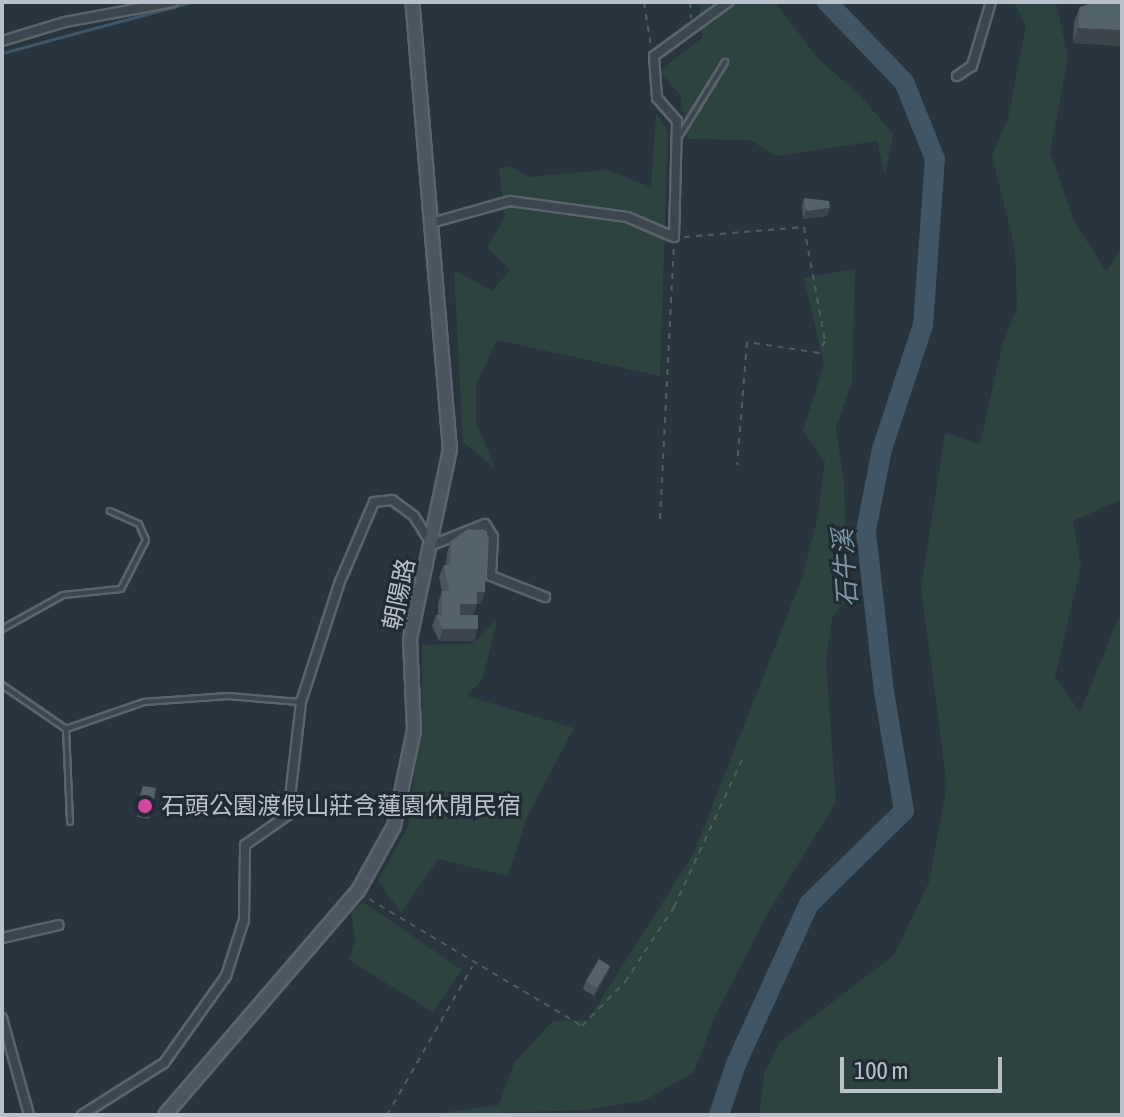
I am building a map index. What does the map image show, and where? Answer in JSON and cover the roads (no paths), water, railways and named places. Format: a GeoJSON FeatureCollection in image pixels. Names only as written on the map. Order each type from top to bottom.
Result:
{"type":"FeatureCollection","features":[{"type":"Feature","properties":{"kind":"main road","name":"朝陽路"},"geometry":{"type":"LineString","coordinates":[[165,1115],[358,891],[394,826],[414,730],[410,639],[450,450],[412,2]]}},
{"type":"Feature","properties":{"kind":"street"},"geometry":{"type":"LineString","coordinates":[[2,41],[145,5],[173,2]]}},
{"type":"Feature","properties":{"kind":"street"},"geometry":{"type":"LineString","coordinates":[[431,223],[510,201],[627,217],[674,237],[677,121],[657,98],[654,56],[728,2]]}},
{"type":"Feature","properties":{"kind":"street"},"geometry":{"type":"LineString","coordinates":[[957,76],[972,66],[991,2]]}},
{"type":"Feature","properties":{"kind":"street"},"geometry":{"type":"LineString","coordinates":[[82,1115],[164,1063],[226,976],[244,920],[245,845],[288,815],[301,702],[339,584],[374,502],[392,500],[414,516],[432,545],[485,524],[493,537],[491,576],[545,597]]}},
{"type":"Feature","properties":{"kind":"street"},"geometry":{"type":"LineString","coordinates":[[2,938],[59,925]]}},
{"type":"Feature","properties":{"kind":"street"},"geometry":{"type":"LineString","coordinates":[[2,1018],[29,1115]]}},
{"type":"Feature","properties":{"kind":"lane"},"geometry":{"type":"LineString","coordinates":[[678,137],[725,62]]}},
{"type":"Feature","properties":{"kind":"lane"},"geometry":{"type":"LineString","coordinates":[[2,629],[63,595],[121,589],[146,540],[139,524],[110,511]]}},
{"type":"Feature","properties":{"kind":"lane"},"geometry":{"type":"LineString","coordinates":[[2,685],[66,729]]}},
{"type":"Feature","properties":{"kind":"lane"},"geometry":{"type":"LineString","coordinates":[[66,729],[144,702],[228,696],[301,702]]}},
{"type":"Feature","properties":{"kind":"lane"},"geometry":{"type":"LineString","coordinates":[[66,729],[70,822]]}},
{"type":"Feature","properties":{"kind":"waterway"},"geometry":{"type":"LineString","coordinates":[[2,53],[191,2]]}},
{"type":"Feature","properties":{"kind":"waterway","name":"石牛溪"},"geometry":{"type":"LineString","coordinates":[[719,1115],[736,1064],[809,904],[904,811],[884,692],[866,531],[882,449],[923,325],[935,159],[904,82],[827,2]]}},
{"type":"Feature","properties":{"kind":"place","name":"石頭公園渡假山莊含蓮園休閒民宿"},"geometry":{"type":"Point","coordinates":[145,806]}}]}
